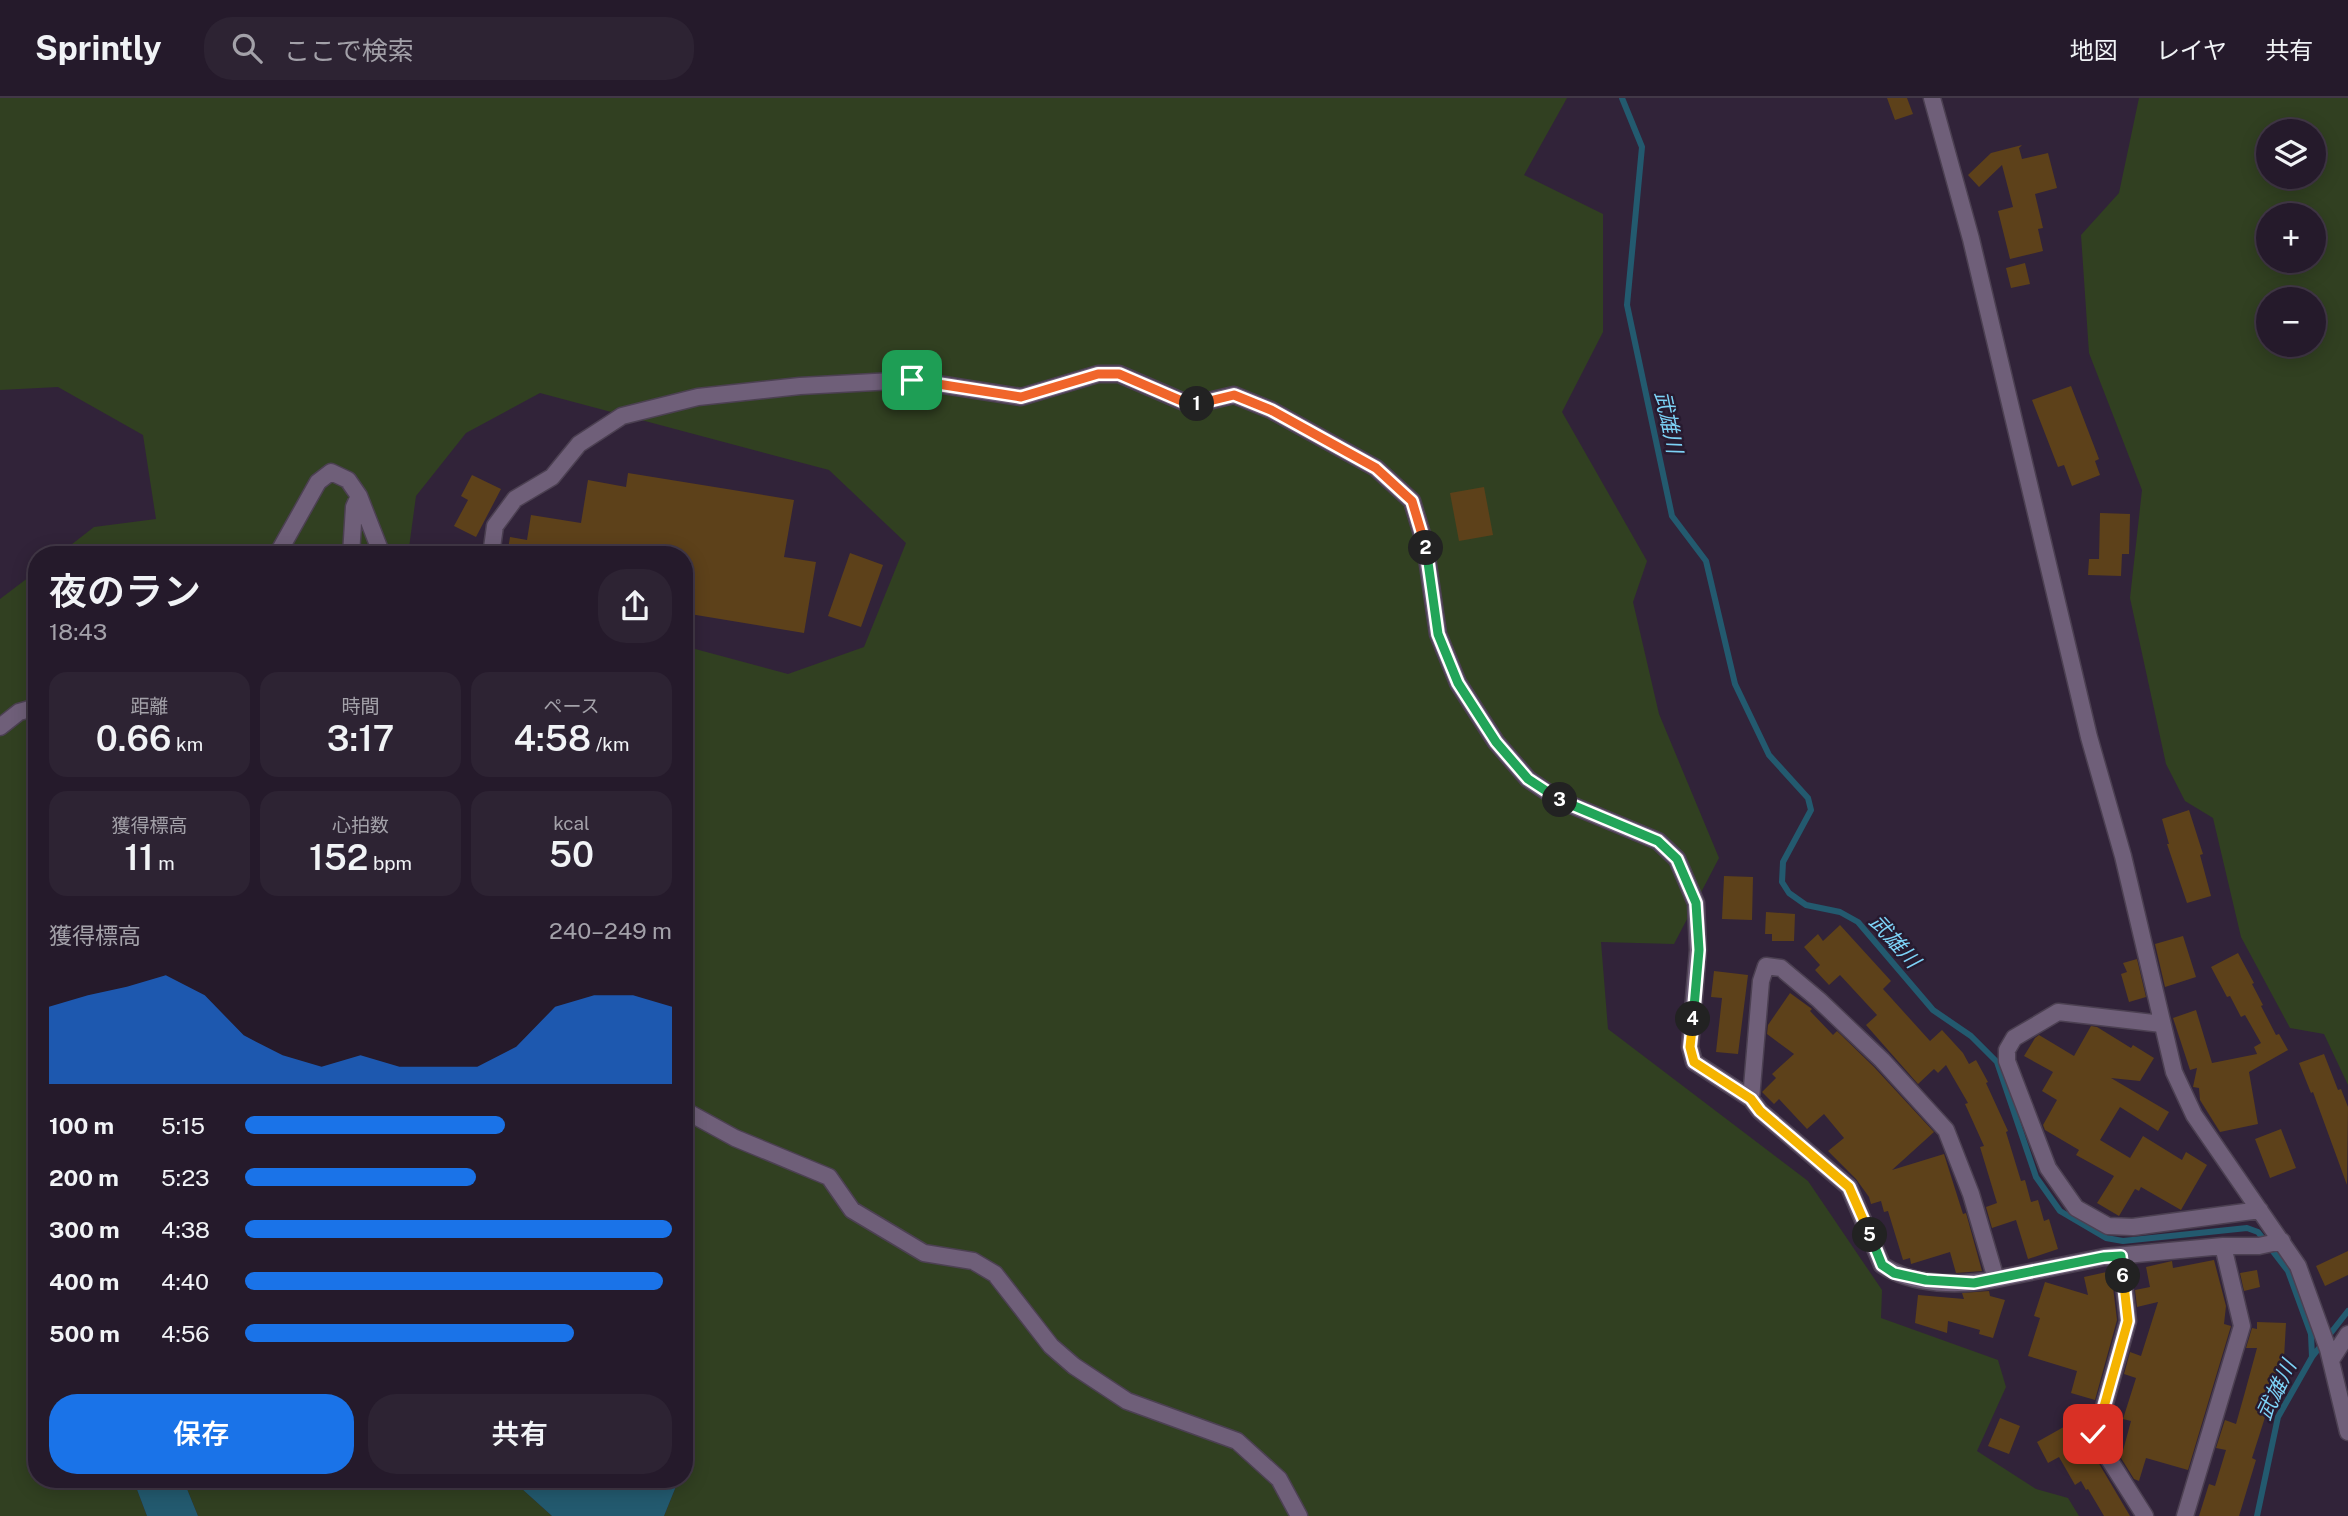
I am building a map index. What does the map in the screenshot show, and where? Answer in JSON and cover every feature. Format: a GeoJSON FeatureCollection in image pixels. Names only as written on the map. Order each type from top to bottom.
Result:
{"type":"FeatureCollection","features":[{"type":"Feature","properties":{"kind":"street"},"geometry":{"type":"LineString","coordinates":[[1932,98],[1971,239],[2090,737],[2123,856],[2174,1072],[2194,1115],[2298,1266],[2321,1325],[2348,1432]]}},
{"type":"Feature","properties":{"kind":"street"},"geometry":{"type":"LineString","coordinates":[[492,546],[495,526],[515,499],[552,477],[579,444],[622,416],[698,397],[800,386],[912,380],[1021,397],[1098,374],[1119,374],[1191,405],[1234,395],[1271,410],[1376,468],[1412,501],[1425,544],[1438,634],[1458,683],[1496,742],[1528,779],[1559,800],[1658,841],[1677,859],[1696,903],[1699,950],[1690,1047],[1694,1062],[1751,1099],[1760,1111],[1849,1187],[1882,1265],[1894,1273],[1926,1280],[1974,1283],[2104,1257],[2223,1246],[2259,1246],[2282,1241]]}},
{"type":"Feature","properties":{"kind":"street"},"geometry":{"type":"LineString","coordinates":[[282,546],[318,481],[331,472],[348,480],[359,496],[378,546]]}},
{"type":"Feature","properties":{"kind":"street"},"geometry":{"type":"LineString","coordinates":[[352,546],[354,507],[359,496]]}},
{"type":"Feature","properties":{"kind":"street"},"geometry":{"type":"LineString","coordinates":[[0,727],[19,712],[28,710]]}},
{"type":"Feature","properties":{"kind":"street"},"geometry":{"type":"LineString","coordinates":[[1751,1099],[1761,981],[1766,966],[1780,968],[1819,1000],[1882,1060],[1946,1130],[1971,1194],[1996,1279]]}},
{"type":"Feature","properties":{"kind":"street"},"geometry":{"type":"LineString","coordinates":[[2162,1024],[2058,1012],[2014,1038],[2007,1050],[2007,1061],[2048,1168],[2076,1208],[2108,1226],[2133,1227],[2260,1210]]}},
{"type":"Feature","properties":{"kind":"street"},"geometry":{"type":"LineString","coordinates":[[693,1115],[735,1138],[829,1177],[852,1210],[924,1252],[973,1261],[995,1274],[1051,1346],[1074,1366],[1127,1401],[1237,1441],[1279,1479],[1299,1516]]}},
{"type":"Feature","properties":{"kind":"street"},"geometry":{"type":"LineString","coordinates":[[2185,1516],[2242,1326],[2223,1246]]}},
{"type":"Feature","properties":{"kind":"street"},"geometry":{"type":"LineString","coordinates":[[2121,1256],[2128,1321],[2098,1428],[2093,1434],[2145,1516]]}},
{"type":"Feature","properties":{"kind":"street"},"geometry":{"type":"LineString","coordinates":[[2329,1354],[2348,1334]]}},
{"type":"Feature","properties":{"kind":"green space"},"geometry":{"type":"Polygon","coordinates":[[[0,98],[1567,98],[1524,175],[1603,214],[1603,332],[1562,412],[1647,561],[1633,602],[1659,714],[1719,858],[1674,944],[1601,942],[1608,1029],[1808,1181],[1882,1290],[1881,1318],[1998,1360],[2006,1387],[1977,1451],[2036,1489],[2068,1498],[2079,1516],[664,1516],[675,1488],[693,1488],[693,648],[788,674],[864,647],[906,543],[829,470],[540,393],[466,433],[416,496],[409,546],[70,546],[94,527],[156,519],[143,435],[58,387],[0,390],[0,98]]]}},
{"type":"Feature","properties":{"kind":"green space"},"geometry":{"type":"Polygon","coordinates":[[[2139,98],[2348,98],[2348,1085],[2324,1034],[2290,1028],[2241,937],[2213,818],[2185,801],[2166,764],[2130,598],[2142,490],[2089,353],[2081,235],[2119,193],[2139,98]]]}},
{"type":"Feature","properties":{"kind":"green space"},"geometry":{"type":"Polygon","coordinates":[[[28,578],[28,1488],[136,1488],[147,1516],[0,1516],[0,599],[28,578]]]}},
{"type":"Feature","properties":{"kind":"green space"},"geometry":{"type":"Polygon","coordinates":[[[187,1488],[521,1488],[552,1516],[198,1516],[187,1488]]]}},
{"type":"Feature","properties":{"kind":"water"},"geometry":{"type":"Polygon","coordinates":[[[136,1488],[187,1488],[198,1516],[147,1516],[136,1488]]]}},
{"type":"Feature","properties":{"kind":"water"},"geometry":{"type":"Polygon","coordinates":[[[521,1488],[675,1488],[664,1516],[552,1516],[521,1488]]]}},
{"type":"Feature","properties":{"kind":"building"},"geometry":{"type":"Polygon","coordinates":[[[1887,98],[1907,98],[1913,114],[1895,120],[1887,98]]]}},
{"type":"Feature","properties":{"kind":"building"},"geometry":{"type":"Polygon","coordinates":[[[2022,145],[2019,148],[2022,159],[2048,153],[2057,188],[2035,194],[2043,228],[2038,229],[2043,251],[2010,259],[1998,211],[2013,207],[2002,165],[1979,187],[1968,175],[1991,153],[2022,145]]]}},
{"type":"Feature","properties":{"kind":"building"},"geometry":{"type":"Polygon","coordinates":[[[2025,263],[2030,284],[2011,288],[2006,268],[2025,263]]]}},
{"type":"Feature","properties":{"kind":"building"},"geometry":{"type":"Polygon","coordinates":[[[2071,386],[2099,459],[2095,461],[2100,475],[2072,486],[2064,465],[2058,467],[2032,400],[2071,386]]]}},
{"type":"Feature","properties":{"kind":"building"},"geometry":{"type":"Polygon","coordinates":[[[628,473],[794,500],[784,557],[816,562],[804,633],[693,614],[693,546],[508,546],[510,537],[527,540],[531,515],[581,523],[588,480],[626,487],[628,473]]]}},
{"type":"Feature","properties":{"kind":"building"},"geometry":{"type":"Polygon","coordinates":[[[472,475],[501,489],[476,537],[454,526],[468,500],[461,496],[472,475]]]}},
{"type":"Feature","properties":{"kind":"building"},"geometry":{"type":"Polygon","coordinates":[[[1484,487],[1493,535],[1459,541],[1450,493],[1484,487]]]}},
{"type":"Feature","properties":{"kind":"building"},"geometry":{"type":"Polygon","coordinates":[[[2100,513],[2130,514],[2129,554],[2122,554],[2121,576],[2088,575],[2089,559],[2099,559],[2100,513]]]}},
{"type":"Feature","properties":{"kind":"building"},"geometry":{"type":"Polygon","coordinates":[[[850,553],[883,565],[861,627],[828,616],[850,553]]]}},
{"type":"Feature","properties":{"kind":"building"},"geometry":{"type":"Polygon","coordinates":[[[2189,810],[2203,854],[2200,855],[2211,896],[2187,903],[2167,844],[2162,819],[2189,810]]]}},
{"type":"Feature","properties":{"kind":"building"},"geometry":{"type":"Polygon","coordinates":[[[1724,876],[1753,877],[1752,920],[1722,919],[1724,876]]]}},
{"type":"Feature","properties":{"kind":"building"},"geometry":{"type":"Polygon","coordinates":[[[1766,912],[1795,914],[1794,941],[1772,941],[1772,934],[1765,934],[1766,912]]]}},
{"type":"Feature","properties":{"kind":"building"},"geometry":{"type":"Polygon","coordinates":[[[1840,925],[1891,981],[1883,989],[1930,1041],[1942,1030],[1963,1053],[1969,1064],[1976,1060],[2008,1131],[2006,1132],[2021,1181],[2025,1180],[2031,1202],[2038,1200],[2044,1221],[2049,1219],[2058,1249],[2028,1259],[2016,1220],[1992,1228],[1986,1207],[1997,1203],[1980,1147],[1984,1146],[1965,1104],[1968,1103],[1946,1065],[1938,1073],[1934,1069],[1918,1084],[1866,1025],[1877,1015],[1840,975],[1829,985],[1815,970],[1820,965],[1804,947],[1818,934],[1823,941],[1840,925]]]}},
{"type":"Feature","properties":{"kind":"building"},"geometry":{"type":"Polygon","coordinates":[[[2183,936],[2196,977],[2165,987],[2155,944],[2183,936]]]}},
{"type":"Feature","properties":{"kind":"building"},"geometry":{"type":"Polygon","coordinates":[[[2238,953],[2254,983],[2252,984],[2263,1005],[2261,1006],[2276,1035],[2279,1034],[2288,1050],[2249,1072],[2258,1124],[2220,1132],[2200,1100],[2199,1088],[2193,1087],[2197,1068],[2190,1070],[2173,1018],[2196,1010],[2212,1063],[2257,1054],[2254,1047],[2261,1043],[2245,1015],[2241,1017],[2230,996],[2227,997],[2211,967],[2238,953]]]}},
{"type":"Feature","properties":{"kind":"building"},"geometry":{"type":"Polygon","coordinates":[[[2137,959],[2146,997],[2129,1002],[2121,974],[2127,972],[2123,963],[2137,959]]]}},
{"type":"Feature","properties":{"kind":"building"},"geometry":{"type":"Polygon","coordinates":[[[1714,971],[1748,975],[1738,1054],[1716,1052],[1722,998],[1711,997],[1714,971]]]}},
{"type":"Feature","properties":{"kind":"building"},"geometry":{"type":"Polygon","coordinates":[[[1790,993],[1812,1009],[1810,1011],[1833,1035],[1837,1031],[1934,1132],[1892,1170],[1944,1154],[1963,1214],[1966,1213],[1982,1271],[1956,1273],[1950,1252],[1911,1264],[1910,1258],[1903,1260],[1888,1211],[1884,1212],[1881,1201],[1871,1204],[1856,1179],[1828,1151],[1844,1138],[1824,1114],[1807,1129],[1779,1099],[1774,1104],[1762,1092],[1776,1078],[1772,1074],[1794,1054],[1767,1034],[1768,1025],[1790,993]]]}},
{"type":"Feature","properties":{"kind":"building"},"geometry":{"type":"Polygon","coordinates":[[[2091,1026],[2154,1058],[2140,1081],[2111,1078],[2169,1112],[2158,1131],[2120,1107],[2100,1140],[2130,1158],[2143,1136],[2182,1160],[2186,1152],[2207,1165],[2181,1210],[2141,1187],[2139,1191],[2135,1189],[2119,1216],[2097,1203],[2114,1176],[2076,1155],[2079,1150],[2045,1130],[2043,1125],[2057,1100],[2042,1091],[2053,1072],[2024,1056],[2039,1035],[2074,1056],[2091,1026]]]}},
{"type":"Feature","properties":{"kind":"building"},"geometry":{"type":"Polygon","coordinates":[[[2324,1054],[2348,1107],[2347,1185],[2313,1092],[2311,1093],[2299,1063],[2324,1054]]]}},
{"type":"Feature","properties":{"kind":"building"},"geometry":{"type":"Polygon","coordinates":[[[2281,1129],[2296,1168],[2270,1178],[2255,1139],[2281,1129]]]}},
{"type":"Feature","properties":{"kind":"building"},"geometry":{"type":"Polygon","coordinates":[[[2348,1251],[2348,1275],[2325,1286],[2316,1266],[2348,1251]]]}},
{"type":"Feature","properties":{"kind":"building"},"geometry":{"type":"Polygon","coordinates":[[[2214,1260],[2226,1306],[2224,1324],[2231,1326],[2188,1470],[2146,1458],[2139,1481],[2134,1479],[2121,1458],[2131,1421],[2123,1419],[2136,1378],[2124,1374],[2130,1352],[2141,1356],[2158,1302],[2137,1307],[2135,1290],[2150,1287],[2146,1267],[2172,1261],[2173,1268],[2214,1260]]]}},
{"type":"Feature","properties":{"kind":"building"},"geometry":{"type":"Polygon","coordinates":[[[2257,1270],[2260,1287],[2244,1291],[2240,1273],[2257,1270]]]}},
{"type":"Feature","properties":{"kind":"building"},"geometry":{"type":"Polygon","coordinates":[[[2111,1271],[2117,1320],[2095,1400],[2071,1393],[2077,1371],[2028,1356],[2040,1318],[2034,1316],[2045,1282],[2088,1295],[2084,1277],[2111,1271]]]}},
{"type":"Feature","properties":{"kind":"building"},"geometry":{"type":"Polygon","coordinates":[[[1989,1291],[1990,1296],[2005,1300],[1993,1338],[1979,1334],[1980,1330],[1948,1321],[1947,1333],[1915,1323],[1918,1295],[1964,1299],[1962,1293],[1989,1291]]]}},
{"type":"Feature","properties":{"kind":"building"},"geometry":{"type":"Polygon","coordinates":[[[2257,1322],[2286,1323],[2284,1358],[2252,1458],[2256,1460],[2239,1516],[2199,1516],[2209,1484],[2215,1486],[2226,1450],[2216,1448],[2225,1420],[2236,1424],[2257,1348],[2246,1348],[2252,1328],[2257,1329],[2257,1322]]]}},
{"type":"Feature","properties":{"kind":"building"},"geometry":{"type":"Polygon","coordinates":[[[2000,1418],[2020,1426],[2009,1454],[1988,1446],[2000,1418]]]}},
{"type":"Feature","properties":{"kind":"building"},"geometry":{"type":"Polygon","coordinates":[[[2069,1424],[2082,1449],[2088,1445],[2130,1516],[2104,1516],[2081,1481],[2075,1485],[2059,1457],[2048,1463],[2037,1442],[2069,1424]]]}},
{"type":"Feature","properties":{"kind":"waterway","name":"武雄川"},"geometry":{"type":"LineString","coordinates":[[1622,98],[1642,147],[1627,305],[1672,516],[1706,561],[1735,684],[1769,755],[1808,798],[1811,810],[1783,862],[1782,882],[1789,893],[1806,905],[1840,912],[1858,922],[1933,1010],[1971,1036],[1997,1062],[2036,1177],[2060,1211],[2106,1238],[2123,1241],[2247,1228],[2258,1232],[2288,1271],[2311,1334],[2312,1357]]}},
{"type":"Feature","properties":{"kind":"waterway","name":"武雄川"},"geometry":{"type":"LineString","coordinates":[[2257,1516],[2278,1417],[2312,1357],[2348,1311]]}},
{"type":"Feature","properties":{"kind":"route"},"geometry":{"type":"LineString","coordinates":[[912,380],[1021,397],[1098,374],[1119,374],[1191,405],[1234,395],[1271,410],[1376,468],[1412,501],[1425,544],[1438,634],[1458,683],[1496,742],[1528,779],[1559,800],[1658,841],[1677,859],[1696,903],[1699,950],[1690,1047],[1694,1062],[1751,1099],[1760,1111],[1849,1187],[1882,1265],[1894,1273],[1926,1280],[1974,1283],[2121,1256],[2128,1321],[2098,1428],[2093,1434]]}}]}
